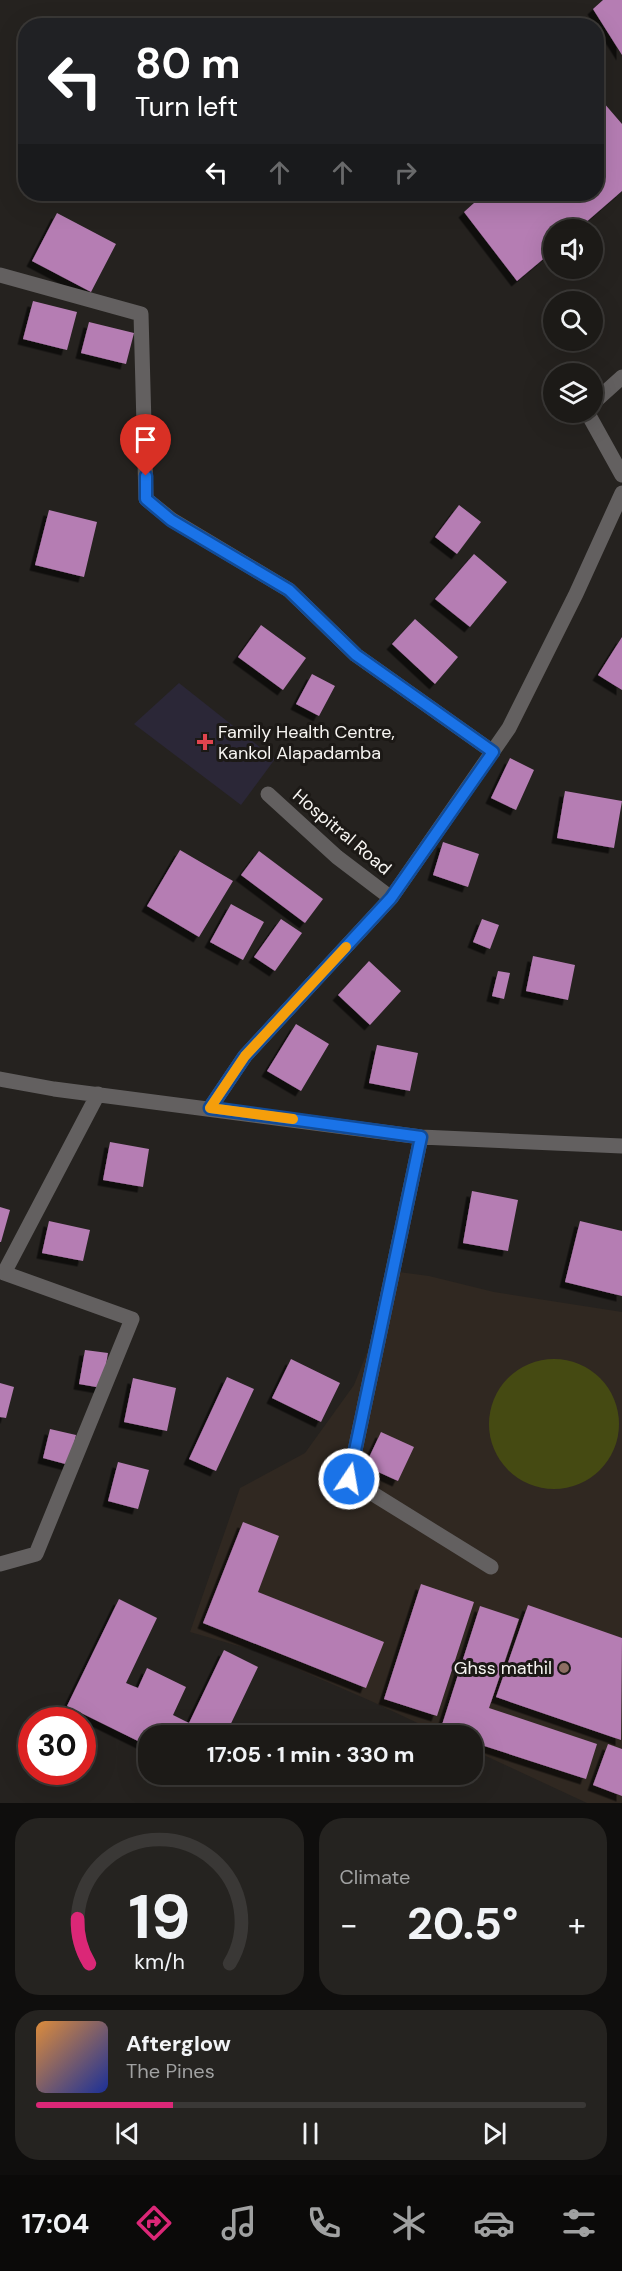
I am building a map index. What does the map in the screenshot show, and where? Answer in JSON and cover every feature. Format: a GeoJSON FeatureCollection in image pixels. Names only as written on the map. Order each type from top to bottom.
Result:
{"type":"FeatureCollection","features":[{"type":"Feature","properties":{"kind":"street"},"geometry":{"type":"LineString","coordinates":[[0,275],[141,314],[146,499],[171,520],[289,590],[356,655],[493,752]]}},
{"type":"Feature","properties":{"kind":"street"},"geometry":{"type":"LineString","coordinates":[[603,394],[622,378]]}},
{"type":"Feature","properties":{"kind":"street"},"geometry":{"type":"LineString","coordinates":[[593,423],[622,476]]}},
{"type":"Feature","properties":{"kind":"street"},"geometry":{"type":"LineString","coordinates":[[210,1108],[245,1056],[391,898],[493,752],[509,728],[576,594],[622,493]]}},
{"type":"Feature","properties":{"kind":"street","name":"Hospitral Road"},"geometry":{"type":"LineString","coordinates":[[268,794],[337,857],[391,898]]}},
{"type":"Feature","properties":{"kind":"street"},"geometry":{"type":"LineString","coordinates":[[0,1079],[54,1089],[421,1137],[622,1146]]}},
{"type":"Feature","properties":{"kind":"street"},"geometry":{"type":"LineString","coordinates":[[0,1564],[36,1554],[132,1319],[4,1273],[98,1094]]}},
{"type":"Feature","properties":{"kind":"street"},"geometry":{"type":"LineString","coordinates":[[421,1137],[349,1479],[491,1567]]}},
{"type":"Feature","properties":{"kind":"shaded area","name":"Family Health Centre, Kankol Alapadamba"},"geometry":{"type":"Polygon","coordinates":[[[179,683],[275,759],[241,805],[134,724],[179,683]]]}},
{"type":"Feature","properties":{"kind":"shaded area"},"geometry":{"type":"Polygon","coordinates":[[[399,1272],[429,1276],[494,1292],[622,1312],[622,1803],[587,1803],[483,1755],[483,1725],[422,1725],[256,1651],[190,1632],[240,1488],[305,1453],[354,1385],[399,1272]]]}},
{"type":"Feature","properties":{"kind":"green space"},"geometry":{"type":"Polygon","coordinates":[[[554,1359],[579,1364],[600,1378],[614,1399],[619,1424],[614,1449],[600,1470],[579,1484],[554,1489],[529,1484],[508,1470],[494,1449],[489,1424],[494,1399],[508,1378],[529,1364],[554,1359]]]}},
{"type":"Feature","properties":{"kind":"building"},"geometry":{"type":"Polygon","coordinates":[[[603,0],[622,0],[622,55],[604,26],[604,18],[599,18],[593,9],[603,0]]]}},
{"type":"Feature","properties":{"kind":"building"},"geometry":{"type":"Polygon","coordinates":[[[604,103],[622,124],[622,191],[590,219],[543,219],[543,259],[517,281],[464,212],[476,201],[604,201],[604,103]]]}},
{"type":"Feature","properties":{"kind":"building"},"geometry":{"type":"Polygon","coordinates":[[[57,213],[116,244],[91,292],[32,261],[57,213]]]}},
{"type":"Feature","properties":{"kind":"building"},"geometry":{"type":"Polygon","coordinates":[[[33,301],[77,312],[67,350],[23,339],[33,301]]]}},
{"type":"Feature","properties":{"kind":"building"},"geometry":{"type":"Polygon","coordinates":[[[89,322],[134,333],[126,364],[81,353],[89,322]]]}},
{"type":"Feature","properties":{"kind":"building"},"geometry":{"type":"Polygon","coordinates":[[[459,505],[481,522],[457,554],[435,537],[459,505]]]}},
{"type":"Feature","properties":{"kind":"building"},"geometry":{"type":"Polygon","coordinates":[[[49,510],[97,522],[84,577],[35,565],[49,510]]]}},
{"type":"Feature","properties":{"kind":"building"},"geometry":{"type":"Polygon","coordinates":[[[474,554],[507,582],[470,627],[435,599],[474,554]]]}},
{"type":"Feature","properties":{"kind":"building"},"geometry":{"type":"Polygon","coordinates":[[[415,619],[458,657],[435,684],[392,644],[415,619]]]}},
{"type":"Feature","properties":{"kind":"building"},"geometry":{"type":"Polygon","coordinates":[[[261,625],[306,658],[283,690],[238,657],[261,625]]]}},
{"type":"Feature","properties":{"kind":"building"},"geometry":{"type":"Polygon","coordinates":[[[622,637],[622,690],[598,675],[622,637]]]}},
{"type":"Feature","properties":{"kind":"building"},"geometry":{"type":"Polygon","coordinates":[[[312,674],[335,686],[319,716],[296,704],[312,674]]]}},
{"type":"Feature","properties":{"kind":"building"},"geometry":{"type":"Polygon","coordinates":[[[510,758],[534,770],[516,810],[491,798],[510,758]]]}},
{"type":"Feature","properties":{"kind":"building"},"geometry":{"type":"Polygon","coordinates":[[[565,791],[622,801],[614,848],[557,838],[565,791]]]}},
{"type":"Feature","properties":{"kind":"building"},"geometry":{"type":"Polygon","coordinates":[[[443,842],[479,854],[468,887],[433,875],[443,842]]]}},
{"type":"Feature","properties":{"kind":"building"},"geometry":{"type":"Polygon","coordinates":[[[180,850],[233,881],[199,937],[147,906],[180,850]]]}},
{"type":"Feature","properties":{"kind":"building"},"geometry":{"type":"Polygon","coordinates":[[[259,851],[323,899],[305,923],[241,875],[259,851]]]}},
{"type":"Feature","properties":{"kind":"building"},"geometry":{"type":"Polygon","coordinates":[[[231,904],[264,922],[243,960],[210,942],[231,904]]]}},
{"type":"Feature","properties":{"kind":"building"},"geometry":{"type":"Polygon","coordinates":[[[281,919],[302,933],[275,971],[254,957],[281,919]]]}},
{"type":"Feature","properties":{"kind":"building"},"geometry":{"type":"Polygon","coordinates":[[[482,919],[499,925],[490,949],[473,942],[482,919]]]}},
{"type":"Feature","properties":{"kind":"building"},"geometry":{"type":"Polygon","coordinates":[[[533,956],[575,965],[568,1000],[526,991],[533,956]]]}},
{"type":"Feature","properties":{"kind":"building"},"geometry":{"type":"Polygon","coordinates":[[[369,961],[401,991],[370,1025],[338,995],[369,961]]]}},
{"type":"Feature","properties":{"kind":"building"},"geometry":{"type":"Polygon","coordinates":[[[498,971],[510,973],[504,999],[492,996],[498,971]]]}},
{"type":"Feature","properties":{"kind":"building"},"geometry":{"type":"Polygon","coordinates":[[[296,1024],[329,1044],[301,1091],[267,1071],[296,1024]]]}},
{"type":"Feature","properties":{"kind":"building"},"geometry":{"type":"Polygon","coordinates":[[[377,1045],[418,1053],[410,1091],[369,1083],[377,1045]]]}},
{"type":"Feature","properties":{"kind":"building"},"geometry":{"type":"Polygon","coordinates":[[[110,1142],[149,1149],[143,1187],[103,1180],[110,1142]]]}},
{"type":"Feature","properties":{"kind":"building"},"geometry":{"type":"Polygon","coordinates":[[[472,1191],[518,1200],[508,1251],[463,1243],[472,1191]]]}},
{"type":"Feature","properties":{"kind":"building"},"geometry":{"type":"Polygon","coordinates":[[[0,1207],[10,1210],[1,1242],[0,1242],[0,1207]]]}},
{"type":"Feature","properties":{"kind":"building"},"geometry":{"type":"Polygon","coordinates":[[[49,1221],[90,1230],[83,1261],[42,1253],[49,1221]]]}},
{"type":"Feature","properties":{"kind":"building"},"geometry":{"type":"Polygon","coordinates":[[[580,1221],[622,1231],[622,1296],[565,1282],[580,1221]]]}},
{"type":"Feature","properties":{"kind":"building"},"geometry":{"type":"Polygon","coordinates":[[[85,1350],[108,1353],[102,1388],[79,1384],[85,1350]]]}},
{"type":"Feature","properties":{"kind":"building"},"geometry":{"type":"Polygon","coordinates":[[[291,1359],[340,1383],[321,1422],[272,1398],[291,1359]]]}},
{"type":"Feature","properties":{"kind":"building"},"geometry":{"type":"Polygon","coordinates":[[[227,1377],[254,1389],[216,1471],[189,1459],[227,1377]]]}},
{"type":"Feature","properties":{"kind":"building"},"geometry":{"type":"Polygon","coordinates":[[[133,1378],[176,1388],[167,1431],[124,1422],[133,1378]]]}},
{"type":"Feature","properties":{"kind":"building"},"geometry":{"type":"Polygon","coordinates":[[[0,1383],[14,1387],[6,1418],[0,1417],[0,1383]]]}},
{"type":"Feature","properties":{"kind":"building"},"geometry":{"type":"Polygon","coordinates":[[[50,1429],[76,1435],[69,1465],[43,1458],[50,1429]]]}},
{"type":"Feature","properties":{"kind":"building"},"geometry":{"type":"Polygon","coordinates":[[[381,1432],[414,1447],[398,1481],[365,1466],[381,1432]]]}},
{"type":"Feature","properties":{"kind":"building"},"geometry":{"type":"Polygon","coordinates":[[[118,1462],[149,1470],[138,1509],[108,1501],[118,1462]]]}},
{"type":"Feature","properties":{"kind":"building"},"geometry":{"type":"Polygon","coordinates":[[[243,1522],[279,1536],[258,1592],[384,1642],[366,1688],[203,1623],[243,1522]]]}},
{"type":"Feature","properties":{"kind":"building"},"geometry":{"type":"Polygon","coordinates":[[[421,1584],[474,1602],[437,1716],[384,1699],[421,1584]]]}},
{"type":"Feature","properties":{"kind":"building"},"geometry":{"type":"Polygon","coordinates":[[[119,1599],[157,1618],[126,1683],[138,1688],[147,1668],[186,1687],[173,1715],[189,1723],[224,1650],[258,1667],[230,1725],[138,1725],[138,1741],[96,1720],[96,1707],[67,1706],[119,1599]]]}},
{"type":"Feature","properties":{"kind":"building","name":"Ghss mathil"},"geometry":{"type":"Polygon","coordinates":[[[528,1605],[622,1638],[621,1740],[496,1697],[528,1605]]]}},
{"type":"Feature","properties":{"kind":"building"},"geometry":{"type":"Polygon","coordinates":[[[480,1606],[519,1619],[489,1708],[597,1744],[586,1779],[483,1746],[483,1725],[442,1725],[480,1606]]]}},
{"type":"Feature","properties":{"kind":"building"},"geometry":{"type":"Polygon","coordinates":[[[608,1744],[622,1749],[622,1796],[593,1785],[608,1744]]]}},
{"type":"Feature","properties":{"kind":"slow traffic"},"geometry":{"type":"LineString","coordinates":[[293,1119],[210,1108],[245,1056],[346,947]]}},
{"type":"Feature","properties":{"kind":"place","name":"Family Health Centre, Kankol Alapadamba"},"geometry":{"type":"Point","coordinates":[205,742]}},
{"type":"Feature","properties":{"kind":"place","name":"Ghss mathil"},"geometry":{"type":"Point","coordinates":[564,1668]}},
{"type":"Feature","properties":{"kind":"route"},"geometry":{"type":"LineString","coordinates":[[146,476],[146,499],[171,520],[289,590],[356,655],[493,752],[391,898],[245,1056],[210,1108],[421,1137],[349,1479]]}}]}
